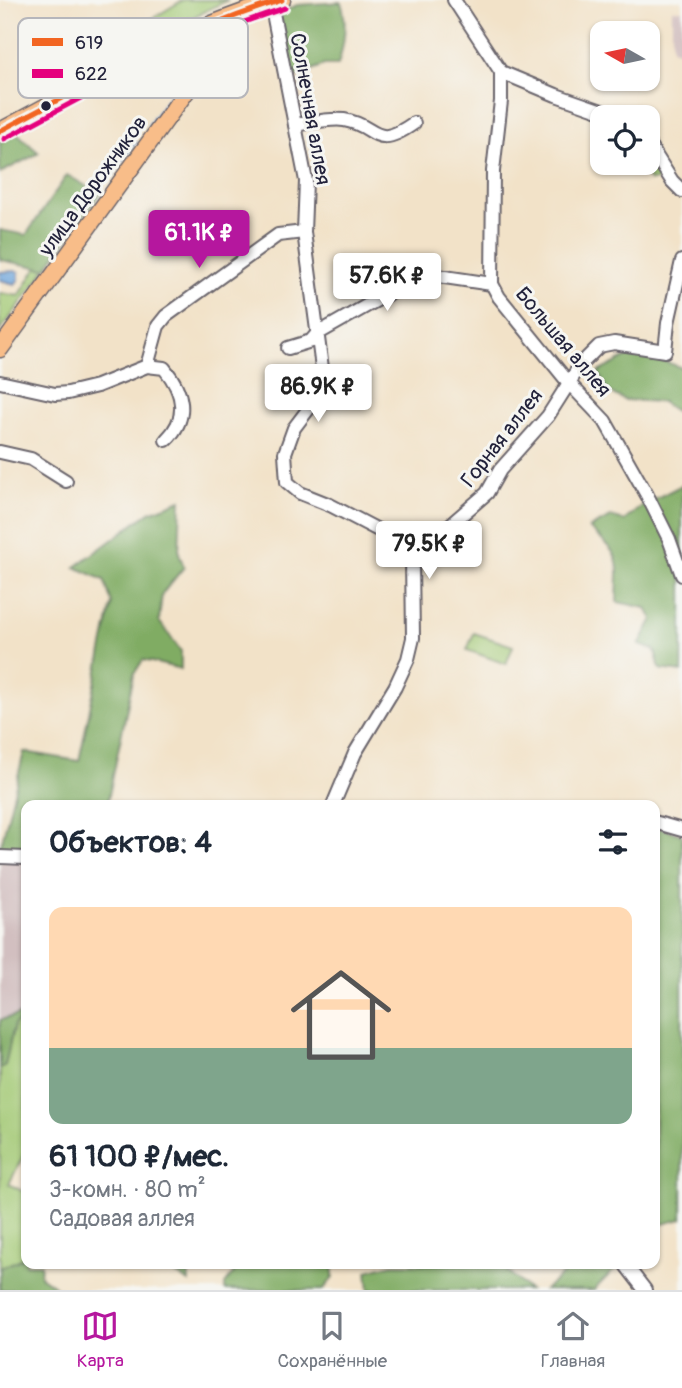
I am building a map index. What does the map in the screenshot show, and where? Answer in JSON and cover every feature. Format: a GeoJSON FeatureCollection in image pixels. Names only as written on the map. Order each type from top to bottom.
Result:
{"type":"FeatureCollection","features":[{"type":"Feature","properties":{"kind":"main road"},"geometry":{"type":"LineString","coordinates":[[230,18],[263,4]]}},
{"type":"Feature","properties":{"kind":"main road","name":"улица Дорожников"},"geometry":{"type":"LineString","coordinates":[[248,21],[263,4]]}},
{"type":"Feature","properties":{"kind":"main road"},"geometry":{"type":"LineString","coordinates":[[0,131],[64,98]]}},
{"type":"Feature","properties":{"kind":"main road","name":"улица Дорожников"},"geometry":{"type":"LineString","coordinates":[[0,349],[181,98]]}},
{"type":"Feature","properties":{"kind":"street"},"geometry":{"type":"LineString","coordinates":[[454,0],[501,72],[590,107]]}},
{"type":"Feature","properties":{"kind":"street","name":"Солнечная аллея"},"geometry":{"type":"LineString","coordinates":[[263,4],[295,125],[306,181],[304,232],[321,348],[322,391],[295,428],[285,453],[287,482],[299,493],[330,505],[380,531],[406,547],[412,558]]}},
{"type":"Feature","properties":{"kind":"street","name":"Большая аллея"},"geometry":{"type":"LineString","coordinates":[[501,72],[501,101],[493,171],[492,284],[499,297],[568,382],[605,421],[647,495],[669,539],[682,575]]}},
{"type":"Feature","properties":{"kind":"street"},"geometry":{"type":"LineString","coordinates":[[295,125],[340,119],[354,122],[377,136],[397,134],[414,123]]}},
{"type":"Feature","properties":{"kind":"street"},"geometry":{"type":"LineString","coordinates":[[660,162],[682,191]]}},
{"type":"Feature","properties":{"kind":"street"},"geometry":{"type":"LineString","coordinates":[[147,366],[158,326],[166,316],[278,235],[304,232]]}},
{"type":"Feature","properties":{"kind":"street","name":"Горная аллея"},"geometry":{"type":"LineString","coordinates":[[412,558],[487,493],[500,470],[548,416],[581,364],[599,346],[614,343],[665,351],[682,261]]}},
{"type":"Feature","properties":{"kind":"street"},"geometry":{"type":"LineString","coordinates":[[288,348],[311,341],[317,334],[412,280],[431,275],[492,284]]}},
{"type":"Feature","properties":{"kind":"street"},"geometry":{"type":"LineString","coordinates":[[0,382],[55,394],[68,393],[97,386],[147,366],[164,368],[176,382],[182,400],[179,423],[166,440]]}},
{"type":"Feature","properties":{"kind":"street"},"geometry":{"type":"LineString","coordinates":[[0,452],[32,459],[66,481]]}},
{"type":"Feature","properties":{"kind":"street"},"geometry":{"type":"LineString","coordinates":[[335,800],[355,753],[396,687],[408,659],[413,638],[412,558]]}},
{"type":"Feature","properties":{"kind":"street"},"geometry":{"type":"LineString","coordinates":[[660,823],[682,830]]}},
{"type":"Feature","properties":{"kind":"street"},"geometry":{"type":"LineString","coordinates":[[0,857],[21,858]]}},
{"type":"Feature","properties":{"kind":"street"},"geometry":{"type":"LineString","coordinates":[[629,1269],[645,1290]]}},
{"type":"Feature","properties":{"kind":"shaded area"},"geometry":{"type":"Polygon","coordinates":[[[672,9],[682,10],[682,52],[672,49],[672,9]]]}},
{"type":"Feature","properties":{"kind":"shaded area"},"geometry":{"type":"Polygon","coordinates":[[[0,861],[21,862],[21,1014],[0,1020],[0,861]]]}},
{"type":"Feature","properties":{"kind":"green space"},"geometry":{"type":"Polygon","coordinates":[[[183,0],[228,0],[191,18],[153,18],[183,0]]]}},
{"type":"Feature","properties":{"kind":"green space"},"geometry":{"type":"Polygon","coordinates":[[[341,2],[344,34],[338,65],[324,65],[290,79],[277,14],[297,5],[341,2]]]}},
{"type":"Feature","properties":{"kind":"green space"},"geometry":{"type":"Polygon","coordinates":[[[17,133],[39,153],[0,173],[0,142],[17,133]]]}},
{"type":"Feature","properties":{"kind":"green space"},"geometry":{"type":"Polygon","coordinates":[[[660,169],[666,179],[650,181],[647,175],[660,175],[660,169]]]}},
{"type":"Feature","properties":{"kind":"green space"},"geometry":{"type":"Polygon","coordinates":[[[67,175],[100,194],[46,269],[0,260],[0,230],[26,235],[67,175]]]}},
{"type":"Feature","properties":{"kind":"green space"},"geometry":{"type":"Polygon","coordinates":[[[37,267],[46,269],[0,331],[0,293],[19,296],[37,267]]]}},
{"type":"Feature","properties":{"kind":"green space"},"geometry":{"type":"Polygon","coordinates":[[[638,351],[682,368],[682,416],[662,402],[624,400],[608,391],[598,372],[638,351]]]}},
{"type":"Feature","properties":{"kind":"green space"},"geometry":{"type":"Polygon","coordinates":[[[682,485],[682,672],[660,669],[655,650],[639,645],[653,619],[646,608],[617,602],[618,567],[614,553],[589,528],[611,517],[624,521],[643,505],[682,485]]]}},
{"type":"Feature","properties":{"kind":"green space"},"geometry":{"type":"Polygon","coordinates":[[[181,500],[179,553],[184,567],[162,594],[159,621],[181,651],[181,669],[143,660],[134,674],[108,800],[21,800],[21,855],[0,849],[24,752],[79,761],[112,603],[104,580],[75,567],[150,512],[181,500]]]}},
{"type":"Feature","properties":{"kind":"green space"},"geometry":{"type":"Polygon","coordinates":[[[474,633],[513,646],[506,664],[467,650],[474,633]]]}},
{"type":"Feature","properties":{"kind":"green space"},"geometry":{"type":"Polygon","coordinates":[[[660,828],[682,835],[682,1219],[660,1225],[660,828]]]}},
{"type":"Feature","properties":{"kind":"green space"},"geometry":{"type":"Polygon","coordinates":[[[21,1014],[21,1020],[14,1025],[5,1065],[0,1068],[0,1020],[21,1014]]]}},
{"type":"Feature","properties":{"kind":"green space"},"geometry":{"type":"Polygon","coordinates":[[[21,1020],[21,1160],[9,1184],[21,1190],[21,1259],[0,1268],[0,1068],[5,1065],[14,1025],[21,1020]]]}},
{"type":"Feature","properties":{"kind":"green space"},"geometry":{"type":"Polygon","coordinates":[[[21,1259],[21,1269],[41,1269],[40,1276],[60,1290],[0,1290],[0,1268],[21,1259]]]}},
{"type":"Feature","properties":{"kind":"green space"},"geometry":{"type":"Polygon","coordinates":[[[167,1269],[188,1269],[189,1282],[167,1269]]]}},
{"type":"Feature","properties":{"kind":"green space"},"geometry":{"type":"Polygon","coordinates":[[[237,1269],[333,1269],[333,1278],[323,1290],[225,1290],[225,1284],[237,1269]]]}},
{"type":"Feature","properties":{"kind":"green space"},"geometry":{"type":"Polygon","coordinates":[[[505,1269],[529,1290],[369,1290],[367,1271],[505,1269]]]}},
{"type":"Feature","properties":{"kind":"green space"},"geometry":{"type":"Polygon","coordinates":[[[569,1269],[615,1269],[594,1290],[544,1290],[569,1269]]]}},
{"type":"Feature","properties":{"kind":"water"},"geometry":{"type":"Polygon","coordinates":[[[0,272],[19,272],[19,279],[15,284],[0,280],[0,272]]]}},
{"type":"Feature","properties":{"kind":"waterway"},"geometry":{"type":"LineString","coordinates":[[148,126],[168,98]]}},
{"type":"Feature","properties":{"kind":"waterway"},"geometry":{"type":"LineString","coordinates":[[112,175],[136,142]]}},
{"type":"Feature","properties":{"kind":"transit line","name":"619"},"geometry":{"type":"LineString","coordinates":[[232,18],[282,0]]}},
{"type":"Feature","properties":{"kind":"transit line","name":"622"},"geometry":{"type":"LineString","coordinates":[[248,21],[285,8]]}},
{"type":"Feature","properties":{"kind":"transit line","name":"619"},"geometry":{"type":"LineString","coordinates":[[0,131],[62,98]]}},
{"type":"Feature","properties":{"kind":"transit line","name":"622"},"geometry":{"type":"LineString","coordinates":[[4,139],[81,98]]}}]}
